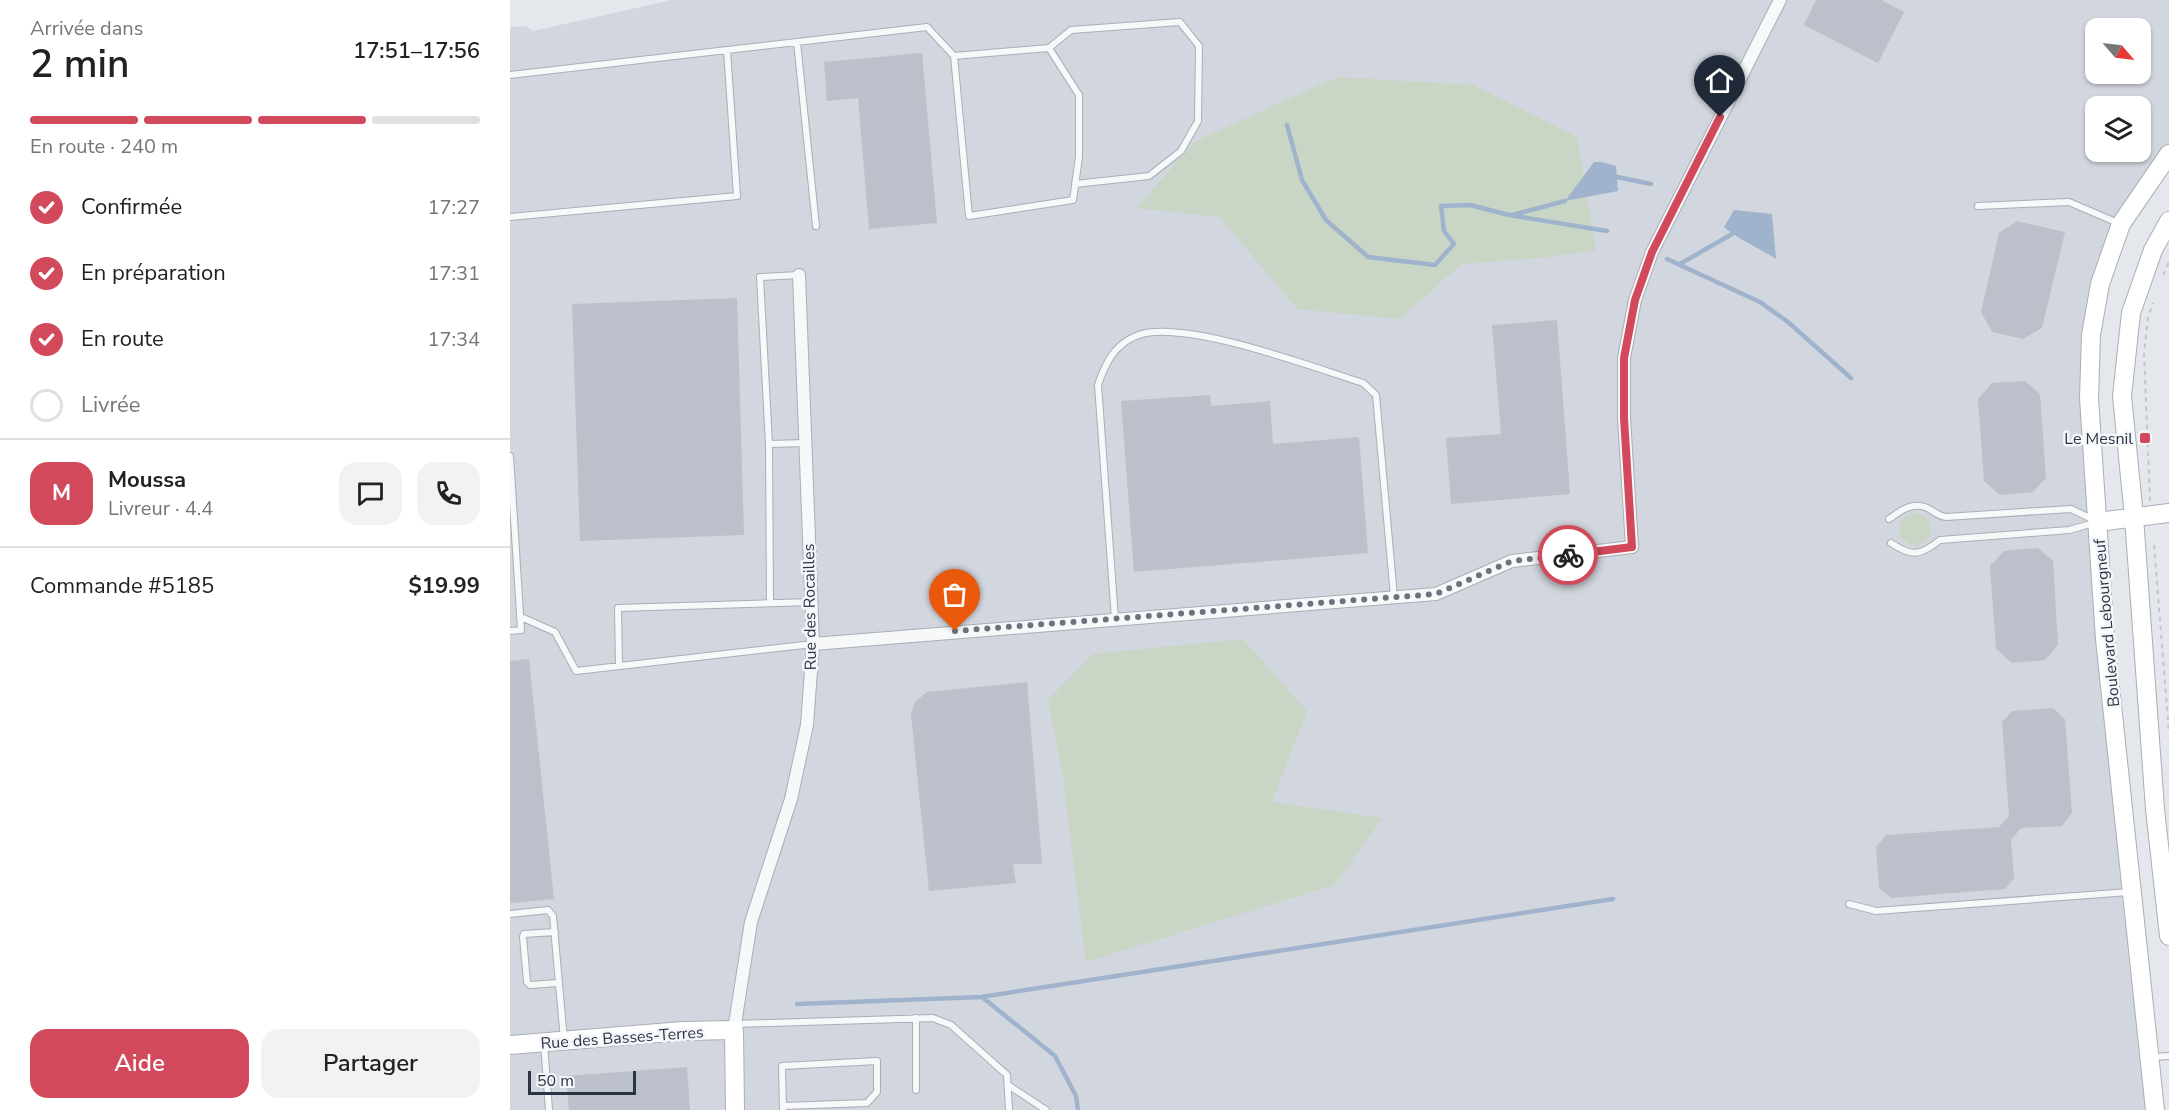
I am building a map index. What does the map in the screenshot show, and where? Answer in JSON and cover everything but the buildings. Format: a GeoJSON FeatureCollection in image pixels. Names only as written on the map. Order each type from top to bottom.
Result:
{"type":"FeatureCollection","features":[{"type":"Feature","properties":{"kind":"main road","name":"Boulevard Lebourgneuf"},"geometry":{"type":"LineString","coordinates":[[2155,1110],[2160,1057],[2130,892],[2105,639],[2089,398],[2091,335],[2100,284],[2121,224],[2169,154]]}},
{"type":"Feature","properties":{"kind":"main road","name":"Boulevard Lebourgneuf"},"geometry":{"type":"LineString","coordinates":[[2169,221],[2153,250],[2131,313],[2122,396],[2169,936]]}},
{"type":"Feature","properties":{"kind":"main road"},"geometry":{"type":"LineString","coordinates":[[2098,522],[2169,513]]}},
{"type":"Feature","properties":{"kind":"main road","name":"Rue des Basses-Terres"},"geometry":{"type":"LineString","coordinates":[[510,1045],[735,1027]]}},
{"type":"Feature","properties":{"kind":"main road","name":"Rue des Rocailles"},"geometry":{"type":"LineString","coordinates":[[735,1027],[735,1110]]}},
{"type":"Feature","properties":{"kind":"street"},"geometry":{"type":"LineString","coordinates":[[813,644],[1436,594],[1512,561],[1632,547],[1624,418],[1624,358],[1635,300],[1652,252],[1780,0]]}},
{"type":"Feature","properties":{"kind":"street","name":"Rue des Rocailles"},"geometry":{"type":"LineString","coordinates":[[735,1027],[752,922],[791,799],[807,725],[813,644],[799,275]]}},
{"type":"Feature","properties":{"kind":"lane"},"geometry":{"type":"LineString","coordinates":[[954,56],[1049,48],[1071,30],[1180,22],[1199,46],[1198,122],[1181,151],[1149,176],[1075,184]]}},
{"type":"Feature","properties":{"kind":"lane"},"geometry":{"type":"LineString","coordinates":[[510,75],[927,27],[954,56],[969,216],[1073,200],[1079,157],[1079,95],[1049,48]]}},
{"type":"Feature","properties":{"kind":"lane"},"geometry":{"type":"LineString","coordinates":[[797,42],[816,226]]}},
{"type":"Feature","properties":{"kind":"lane"},"geometry":{"type":"LineString","coordinates":[[510,217],[737,196],[727,50]]}},
{"type":"Feature","properties":{"kind":"lane"},"geometry":{"type":"LineString","coordinates":[[1978,206],[2069,202],[2121,224]]}},
{"type":"Feature","properties":{"kind":"lane"},"geometry":{"type":"LineString","coordinates":[[770,603],[769,444],[760,277],[799,275]]}},
{"type":"Feature","properties":{"kind":"lane"},"geometry":{"type":"LineString","coordinates":[[1115,619],[1098,385],[1104,368],[1115,350],[1137,336],[1171,331],[1216,339],[1363,383],[1376,395],[1394,597]]}},
{"type":"Feature","properties":{"kind":"lane"},"geometry":{"type":"LineString","coordinates":[[769,444],[805,443]]}},
{"type":"Feature","properties":{"kind":"lane"},"geometry":{"type":"LineString","coordinates":[[510,456],[521,630],[510,631]]}},
{"type":"Feature","properties":{"kind":"lane"},"geometry":{"type":"LineString","coordinates":[[1889,519],[1908,507],[1924,506],[1938,516],[1946,518],[2071,509],[2098,522]]}},
{"type":"Feature","properties":{"kind":"lane"},"geometry":{"type":"LineString","coordinates":[[1891,543],[1906,553],[1925,552],[1940,540],[2069,530],[2098,522]]}},
{"type":"Feature","properties":{"kind":"lane"},"geometry":{"type":"LineString","coordinates":[[619,666],[618,608],[811,602]]}},
{"type":"Feature","properties":{"kind":"lane"},"geometry":{"type":"LineString","coordinates":[[520,617],[555,633],[576,671],[813,644]]}},
{"type":"Feature","properties":{"kind":"lane"},"geometry":{"type":"LineString","coordinates":[[1849,904],[1876,911],[2130,892]]}},
{"type":"Feature","properties":{"kind":"lane"},"geometry":{"type":"LineString","coordinates":[[510,914],[548,910],[553,916],[564,1041]]}},
{"type":"Feature","properties":{"kind":"lane"},"geometry":{"type":"LineString","coordinates":[[555,932],[524,934],[523,937],[527,982],[530,985],[558,983]]}},
{"type":"Feature","properties":{"kind":"lane"},"geometry":{"type":"LineString","coordinates":[[916,1018],[916,1090]]}},
{"type":"Feature","properties":{"kind":"lane"},"geometry":{"type":"LineString","coordinates":[[735,1027],[933,1018],[951,1025],[1007,1075],[1009,1110]]}},
{"type":"Feature","properties":{"kind":"lane"},"geometry":{"type":"LineString","coordinates":[[544,1043],[549,1110]]}},
{"type":"Feature","properties":{"kind":"lane"},"geometry":{"type":"LineString","coordinates":[[877,1061],[877,1092],[867,1103],[783,1108],[782,1066],[877,1061]]}},
{"type":"Feature","properties":{"kind":"lane"},"geometry":{"type":"LineString","coordinates":[[1008,1085],[1046,1110]]}},
{"type":"Feature","properties":{"kind":"path"},"geometry":{"type":"LineString","coordinates":[[2162,278],[2169,262]]}},
{"type":"Feature","properties":{"kind":"path"},"geometry":{"type":"LineString","coordinates":[[2150,490],[2145,352],[2148,318],[2155,296]]}},
{"type":"Feature","properties":{"kind":"path"},"geometry":{"type":"LineString","coordinates":[[2153,537],[2169,733]]}},
{"type":"Feature","properties":{"kind":"shaded area"},"geometry":{"type":"Polygon","coordinates":[[[672,0],[2169,0],[2169,154],[2160,164],[2100,284],[2089,398],[2152,1110],[510,1110],[510,27],[525,26],[533,31],[672,0]]]}},
{"type":"Feature","properties":{"kind":"green space"},"geometry":{"type":"Polygon","coordinates":[[[1337,77],[1473,85],[1577,137],[1596,250],[1540,258],[1462,264],[1399,319],[1297,309],[1220,217],[1137,208],[1194,142],[1337,77]]]}},
{"type":"Feature","properties":{"kind":"green space"},"geometry":{"type":"Polygon","coordinates":[[[1915,513],[1926,518],[1931,529],[1926,540],[1915,545],[1904,540],[1899,529],[1904,518],[1915,513]]]}},
{"type":"Feature","properties":{"kind":"green space"},"geometry":{"type":"Polygon","coordinates":[[[1243,639],[1307,711],[1272,802],[1383,818],[1334,885],[1086,962],[1063,777],[1048,700],[1093,654],[1243,639]]]}},
{"type":"Feature","properties":{"kind":"water"},"geometry":{"type":"Polygon","coordinates":[[[1594,162],[1616,166],[1618,191],[1565,201],[1594,162]]]}},
{"type":"Feature","properties":{"kind":"water"},"geometry":{"type":"Polygon","coordinates":[[[1734,210],[1772,214],[1776,259],[1735,236],[1724,227],[1734,210]]]}},
{"type":"Feature","properties":{"kind":"waterway"},"geometry":{"type":"LineString","coordinates":[[1287,125],[1302,180],[1326,220],[1368,257],[1435,265],[1454,244],[1444,231],[1441,206],[1470,205],[1509,215],[1607,231]]}},
{"type":"Feature","properties":{"kind":"waterway"},"geometry":{"type":"LineString","coordinates":[[1617,177],[1651,184]]}},
{"type":"Feature","properties":{"kind":"waterway"},"geometry":{"type":"LineString","coordinates":[[1512,215],[1565,201]]}},
{"type":"Feature","properties":{"kind":"waterway"},"geometry":{"type":"LineString","coordinates":[[1680,264],[1732,234]]}},
{"type":"Feature","properties":{"kind":"waterway"},"geometry":{"type":"LineString","coordinates":[[1667,259],[1760,302],[1788,322],[1851,378]]}},
{"type":"Feature","properties":{"kind":"waterway"},"geometry":{"type":"LineString","coordinates":[[797,1004],[981,997],[1613,899]]}},
{"type":"Feature","properties":{"kind":"waterway"},"geometry":{"type":"LineString","coordinates":[[982,997],[1055,1056],[1076,1096],[1078,1110]]}},
{"type":"Feature","properties":{"kind":"way so far"},"geometry":{"type":"LineString","coordinates":[[955,631],[1436,594],[1512,561],[1568,555]]}},
{"type":"Feature","properties":{"kind":"place","name":"Le Mesnil"},"geometry":{"type":"Point","coordinates":[2145,438]}},
{"type":"Feature","properties":{"kind":"route"},"geometry":{"type":"LineString","coordinates":[[1568,555],[1632,547],[1624,418],[1624,358],[1635,300],[1652,252],[1720,117]]}}]}
